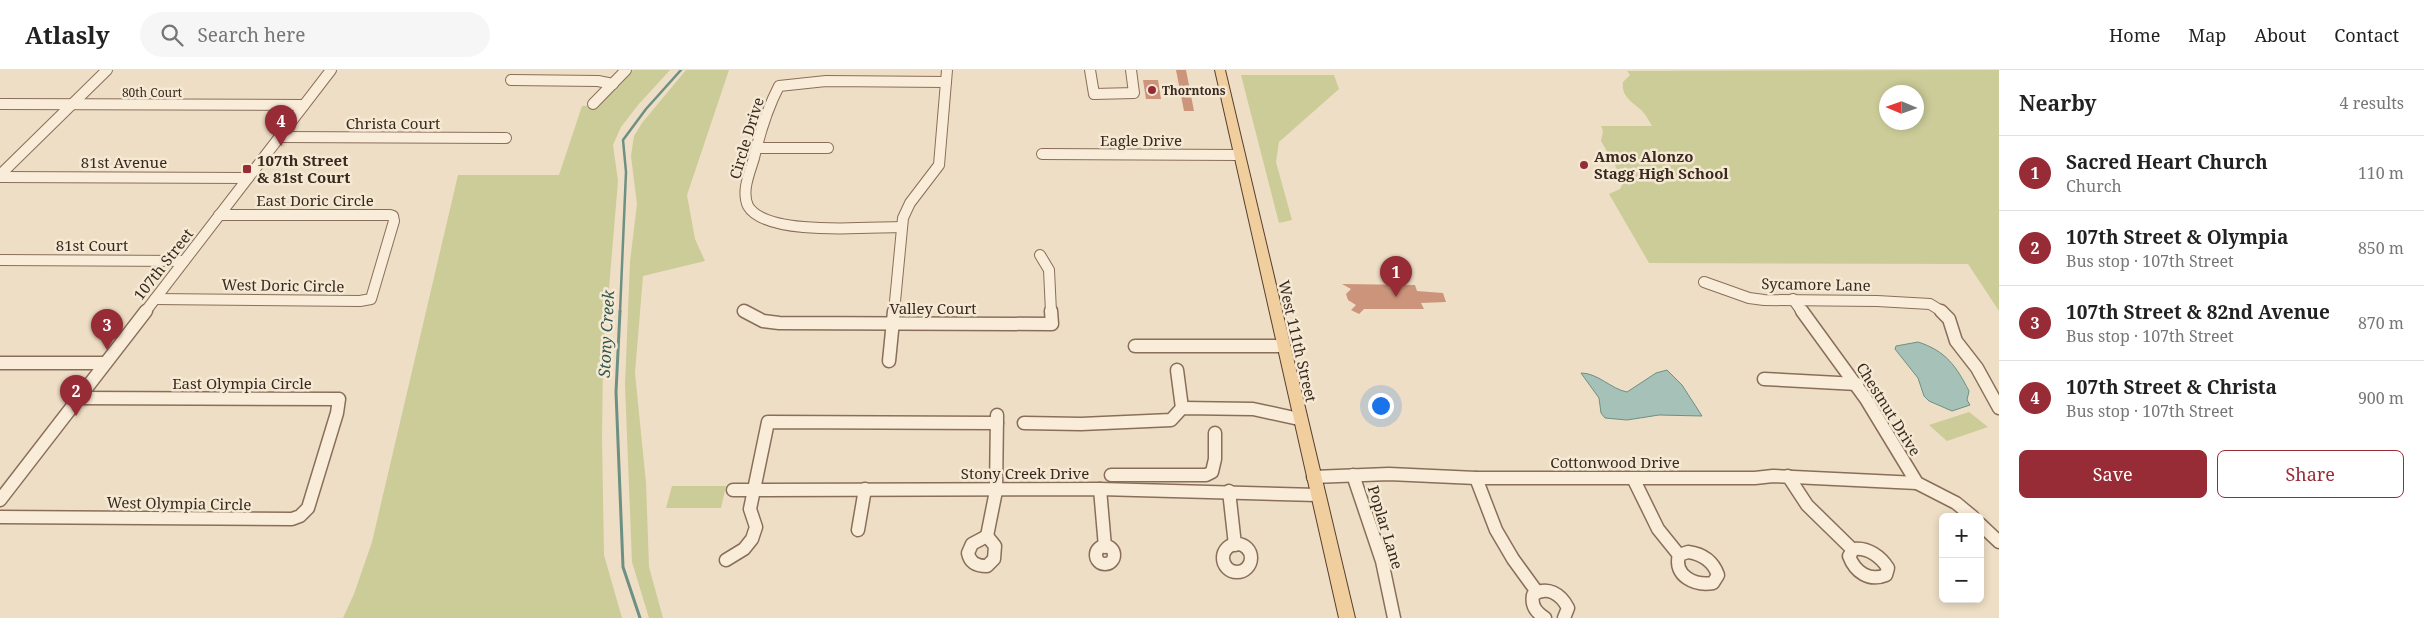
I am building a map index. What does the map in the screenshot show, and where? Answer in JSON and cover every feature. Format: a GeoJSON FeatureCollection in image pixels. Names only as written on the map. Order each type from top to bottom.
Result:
{"type":"FeatureCollection","features":[{"type":"Feature","properties":{"kind":"main road","name":"West 111th Street"},"geometry":{"type":"LineString","coordinates":[[1220,70],[1317,495],[1348,618]]}},
{"type":"Feature","properties":{"kind":"street"},"geometry":{"type":"LineString","coordinates":[[0,176],[107,70]]}},
{"type":"Feature","properties":{"kind":"street","name":"107th Street"},"geometry":{"type":"LineString","coordinates":[[0,500],[6,483],[78,398],[331,70]]}},
{"type":"Feature","properties":{"kind":"street"},"geometry":{"type":"LineString","coordinates":[[593,104],[626,70]]}},
{"type":"Feature","properties":{"kind":"street"},"geometry":{"type":"LineString","coordinates":[[889,361],[902,226],[909,202],[932,178],[939,165],[947,70]]}},
{"type":"Feature","properties":{"kind":"street"},"geometry":{"type":"LineString","coordinates":[[1090,70],[1094,94],[1134,93],[1131,70]]}},
{"type":"Feature","properties":{"kind":"street"},"geometry":{"type":"LineString","coordinates":[[511,80],[598,81],[613,84]]}},
{"type":"Feature","properties":{"kind":"street","name":"Circle Drive"},"geometry":{"type":"LineString","coordinates":[[902,226],[786,226],[759,217],[750,208],[745,195],[766,111],[779,86],[826,81],[946,82]]}},
{"type":"Feature","properties":{"kind":"street","name":"80th Court"},"geometry":{"type":"LineString","coordinates":[[0,104],[304,105]]}},
{"type":"Feature","properties":{"kind":"street","name":"Christa Court"},"geometry":{"type":"LineString","coordinates":[[279,138],[506,138]]}},
{"type":"Feature","properties":{"kind":"street"},"geometry":{"type":"LineString","coordinates":[[757,148],[828,148]]}},
{"type":"Feature","properties":{"kind":"street","name":"Eagle Drive"},"geometry":{"type":"LineString","coordinates":[[1042,154],[1239,155]]}},
{"type":"Feature","properties":{"kind":"street","name":"81st Avenue"},"geometry":{"type":"LineString","coordinates":[[0,176],[248,178]]}},
{"type":"Feature","properties":{"kind":"street","name":"East Doric Circle"},"geometry":{"type":"LineString","coordinates":[[219,215],[390,215],[393,216],[394,221],[383,261]]}},
{"type":"Feature","properties":{"kind":"street","name":"Valley Court"},"geometry":{"type":"LineString","coordinates":[[744,311],[763,321],[779,323],[1052,324],[1049,270],[1040,254]]}},
{"type":"Feature","properties":{"kind":"street","name":"81st Court"},"geometry":{"type":"LineString","coordinates":[[0,260],[184,261]]}},
{"type":"Feature","properties":{"kind":"street","name":"West Doric Circle"},"geometry":{"type":"LineString","coordinates":[[155,299],[360,301],[371,299],[383,261]]}},
{"type":"Feature","properties":{"kind":"street","name":"Sycamore Lane"},"geometry":{"type":"LineString","coordinates":[[1704,282],[1750,298],[1930,304],[1942,311],[1949,320],[1956,341],[1977,368],[1999,408]]}},
{"type":"Feature","properties":{"kind":"street","name":"Chestnut Drive"},"geometry":{"type":"LineString","coordinates":[[1793,299],[1857,384],[1916,483]]}},
{"type":"Feature","properties":{"kind":"street"},"geometry":{"type":"LineString","coordinates":[[1134,346],[1283,346]]}},
{"type":"Feature","properties":{"kind":"street"},"geometry":{"type":"LineString","coordinates":[[0,363],[105,363]]}},
{"type":"Feature","properties":{"kind":"street"},"geometry":{"type":"LineString","coordinates":[[1177,370],[1182,408]]}},
{"type":"Feature","properties":{"kind":"street"},"geometry":{"type":"LineString","coordinates":[[1764,379],[1857,384]]}},
{"type":"Feature","properties":{"kind":"street","name":"East Olympia Circle"},"geometry":{"type":"LineString","coordinates":[[78,398],[339,399],[323,464]]}},
{"type":"Feature","properties":{"kind":"street"},"geometry":{"type":"LineString","coordinates":[[1024,423],[1082,424],[1171,420],[1182,408],[1253,409],[1300,419]]}},
{"type":"Feature","properties":{"kind":"street"},"geometry":{"type":"LineString","coordinates":[[726,560],[744,549],[752,539],[756,527],[750,509],[768,422],[997,419],[996,490],[993,518],[987,536]]}},
{"type":"Feature","properties":{"kind":"street"},"geometry":{"type":"LineString","coordinates":[[1111,475],[1202,476],[1210,474],[1214,463],[1214,433]]}},
{"type":"Feature","properties":{"kind":"street","name":"West Olympia Circle"},"geometry":{"type":"LineString","coordinates":[[0,518],[292,520],[300,516],[308,508],[323,464]]}},
{"type":"Feature","properties":{"kind":"street","name":"Cottonwood Drive"},"geometry":{"type":"LineString","coordinates":[[1313,477],[1353,475],[1476,478],[1788,476],[1916,483]]}},
{"type":"Feature","properties":{"kind":"street","name":"Poplar Lane"},"geometry":{"type":"LineString","coordinates":[[1353,475],[1382,561],[1394,618]]}},
{"type":"Feature","properties":{"kind":"street"},"geometry":{"type":"LineString","coordinates":[[1161,476],[1162,490]]}},
{"type":"Feature","properties":{"kind":"street"},"geometry":{"type":"LineString","coordinates":[[1788,476],[1807,505],[1853,550]]}},
{"type":"Feature","properties":{"kind":"street"},"geometry":{"type":"LineString","coordinates":[[1476,478],[1496,530],[1513,559],[1537,592]]}},
{"type":"Feature","properties":{"kind":"street"},"geometry":{"type":"LineString","coordinates":[[1633,478],[1658,529],[1679,555]]}},
{"type":"Feature","properties":{"kind":"street"},"geometry":{"type":"LineString","coordinates":[[1916,483],[1956,503],[1968,513]]}},
{"type":"Feature","properties":{"kind":"street"},"geometry":{"type":"LineString","coordinates":[[858,530],[865,489]]}},
{"type":"Feature","properties":{"kind":"street"},"geometry":{"type":"LineString","coordinates":[[1100,489],[1105,547]]}},
{"type":"Feature","properties":{"kind":"street","name":"Stony Creek Drive"},"geometry":{"type":"LineString","coordinates":[[733,490],[1100,489],[1228,491],[1317,495]]}},
{"type":"Feature","properties":{"kind":"street"},"geometry":{"type":"LineString","coordinates":[[1228,491],[1235,545]]}},
{"type":"Feature","properties":{"kind":"street"},"geometry":{"type":"LineString","coordinates":[[1984,528],[1999,542]]}},
{"type":"Feature","properties":{"kind":"street"},"geometry":{"type":"LineString","coordinates":[[1545,618],[1539,614],[1532,604],[1533,595],[1547,590],[1563,599],[1568,608],[1564,618]]}},
{"type":"Feature","properties":{"kind":"green space"},"geometry":{"type":"Polygon","coordinates":[[[633,70],[670,70],[621,127],[613,145],[618,181],[603,360],[604,555],[622,618],[343,618],[354,594],[372,542],[458,175],[559,175],[582,106],[599,105],[633,70]]]}},
{"type":"Feature","properties":{"kind":"green space"},"geometry":{"type":"Polygon","coordinates":[[[686,70],[729,70],[687,195],[695,239],[705,261],[643,276],[635,373],[646,483],[649,567],[663,618],[649,618],[632,562],[625,385],[630,262],[637,204],[631,156],[634,136],[642,123],[686,70]]]}},
{"type":"Feature","properties":{"kind":"green space"},"geometry":{"type":"Polygon","coordinates":[[[1999,70],[1999,311],[1968,264],[1649,263],[1609,194],[1620,189],[1624,181],[1601,141],[1603,131],[1601,126],[1652,126],[1644,113],[1625,95],[1623,82],[1630,75],[1627,71],[1999,70]]]}},
{"type":"Feature","properties":{"kind":"green space"},"geometry":{"type":"Polygon","coordinates":[[[1241,75],[1334,75],[1339,89],[1279,142],[1276,162],[1292,220],[1279,223],[1241,75]]]}},
{"type":"Feature","properties":{"kind":"green space"},"geometry":{"type":"Polygon","coordinates":[[[1969,412],[1988,427],[1947,441],[1929,425],[1969,412]]]}},
{"type":"Feature","properties":{"kind":"green space"},"geometry":{"type":"Polygon","coordinates":[[[672,486],[726,486],[721,508],[666,508],[672,486]]]}},
{"type":"Feature","properties":{"kind":"shaded area"},"geometry":{"type":"Polygon","coordinates":[[[1918,342],[1936,350],[1955,367],[1969,391],[1967,400],[1970,405],[1952,411],[1929,401],[1924,396],[1918,378],[1895,349],[1896,346],[1918,342]]]}},
{"type":"Feature","properties":{"kind":"shaded area"},"geometry":{"type":"Polygon","coordinates":[[[1667,370],[1682,385],[1702,416],[1659,415],[1627,420],[1605,418],[1601,413],[1599,398],[1581,373],[1599,378],[1615,388],[1627,392],[1656,373],[1667,370]]]}},
{"type":"Feature","properties":{"kind":"building","name":"Thorntons"},"geometry":{"type":"Polygon","coordinates":[[[1176,70],[1186,70],[1194,111],[1184,111],[1176,70]]]}},
{"type":"Feature","properties":{"kind":"building","name":"Thorntons"},"geometry":{"type":"Polygon","coordinates":[[[1143,80],[1158,80],[1161,99],[1146,99],[1143,80]]]}},
{"type":"Feature","properties":{"kind":"building"},"geometry":{"type":"Polygon","coordinates":[[[1342,284],[1415,285],[1417,291],[1443,293],[1446,302],[1421,303],[1424,309],[1364,309],[1359,314],[1351,310],[1356,305],[1348,300],[1346,294],[1351,289],[1342,284]]]}},
{"type":"Feature","properties":{"kind":"waterway","name":"Stony Creek"},"geometry":{"type":"LineString","coordinates":[[620,312],[626,172],[623,140],[646,109],[681,70]]}},
{"type":"Feature","properties":{"kind":"waterway","name":"Stony Creek"},"geometry":{"type":"LineString","coordinates":[[620,311],[616,392],[623,567],[640,618]]}},
{"type":"Feature","properties":{"kind":"place","name":"Thorntons"},"geometry":{"type":"Point","coordinates":[1152,90]}},
{"type":"Feature","properties":{"kind":"place","name":"107th Street & Christa"},"geometry":{"type":"Point","coordinates":[281,146]}},
{"type":"Feature","properties":{"kind":"place","name":"Amos Alonzo Stagg High School"},"geometry":{"type":"Point","coordinates":[1584,165]}},
{"type":"Feature","properties":{"kind":"place","name":"107th Street & 81st Court"},"geometry":{"type":"Point","coordinates":[247,169]}},
{"type":"Feature","properties":{"kind":"place","name":"Sacred Heart Church"},"geometry":{"type":"Point","coordinates":[1396,297]}},
{"type":"Feature","properties":{"kind":"place","name":"107th Street & 82nd Avenue"},"geometry":{"type":"Point","coordinates":[107,350]}},
{"type":"Feature","properties":{"kind":"place","name":"107th Street & Olympia"},"geometry":{"type":"Point","coordinates":[76,416]}}]}
